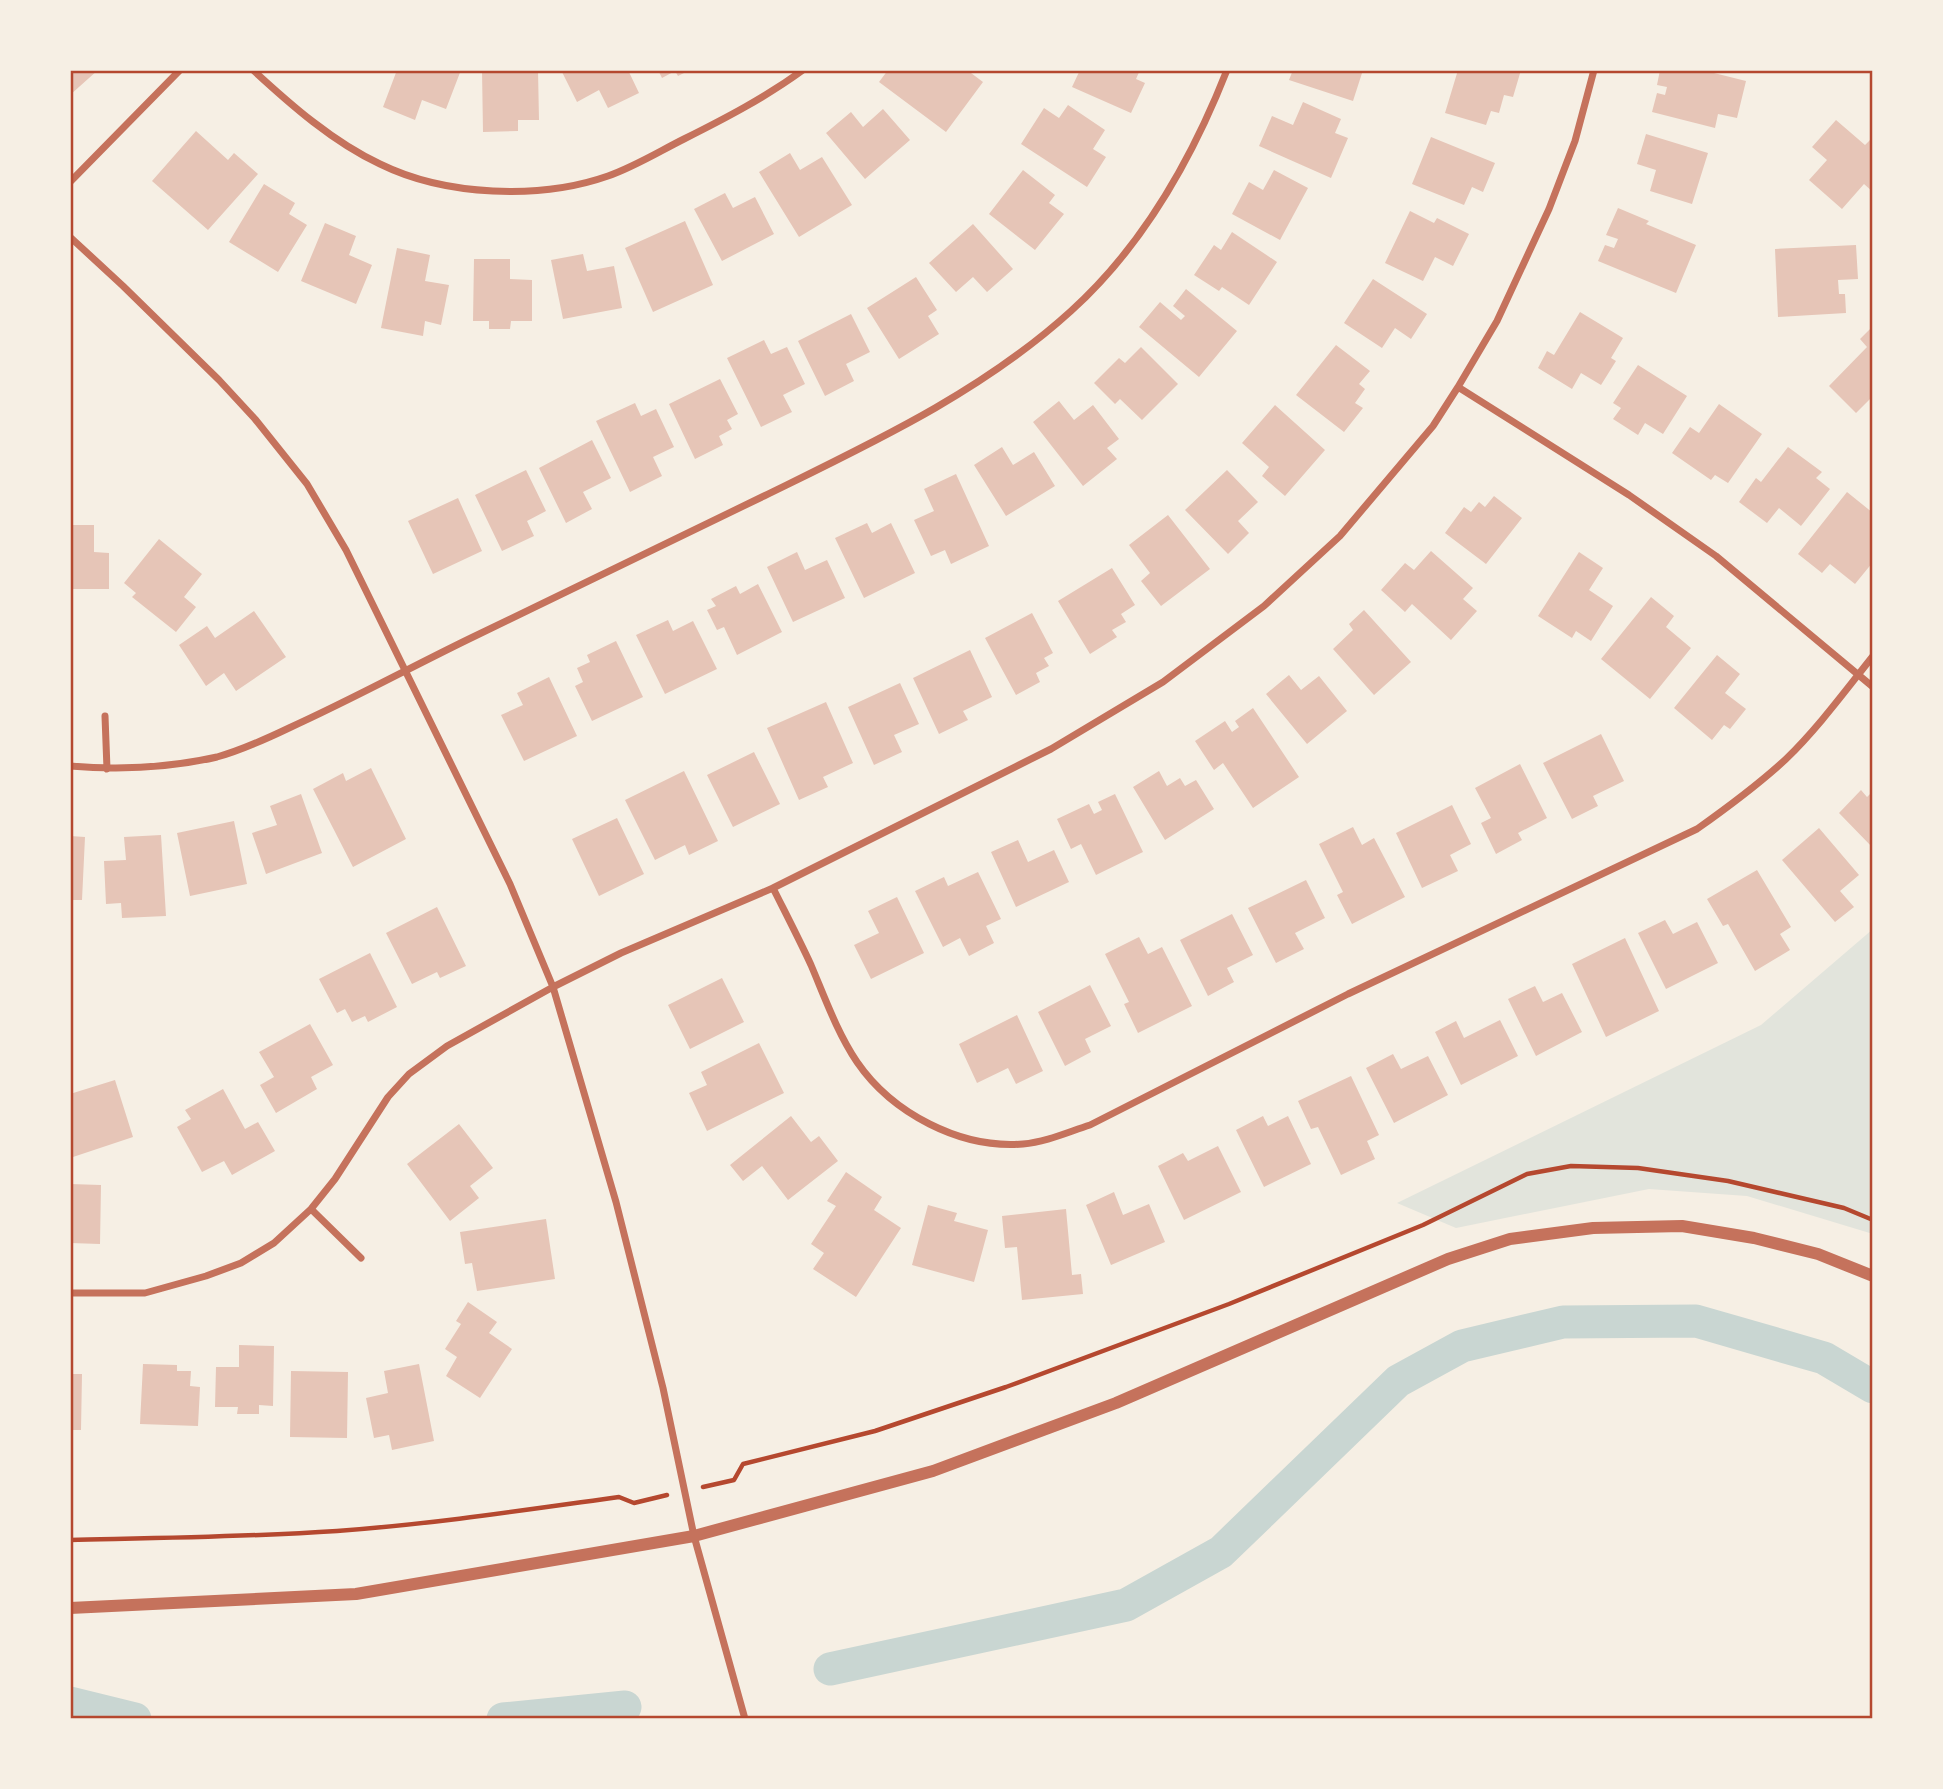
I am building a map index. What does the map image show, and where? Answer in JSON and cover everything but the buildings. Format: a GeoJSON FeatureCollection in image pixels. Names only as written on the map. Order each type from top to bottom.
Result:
{"type":"FeatureCollection","features":[{"type":"Feature","properties":{"kind":"street"},"geometry":{"type":"LineString","coordinates":[[70,182],[180,70]]}},
{"type":"Feature","properties":{"kind":"street"},"geometry":{"type":"LineString","coordinates":[[253,70],[331,135],[379,164],[451,186],[518,192],[570,186],[609,176],[770,93],[803,70]]}},
{"type":"Feature","properties":{"kind":"street"},"geometry":{"type":"LineString","coordinates":[[70,766],[107,769],[149,767],[217,757],[238,750],[329,710],[405,670],[904,426],[966,391],[1044,335],[1107,275],[1165,196],[1212,108],[1227,70]]}},
{"type":"Feature","properties":{"kind":"street"},"geometry":{"type":"LineString","coordinates":[[70,1293],[145,1293],[241,1263],[274,1243],[311,1209],[335,1179],[388,1097],[409,1074],[447,1046],[621,953],[773,888],[1051,749],[1163,682],[1264,606],[1340,536],[1433,426],[1458,387],[1497,321],[1531,252],[1575,141],[1594,70]]}},
{"type":"Feature","properties":{"kind":"street"},"geometry":{"type":"LineString","coordinates":[[70,237],[219,380],[255,419],[307,484],[346,550],[510,884],[554,987],[617,1202],[663,1388],[694,1536],[745,1719]]}},
{"type":"Feature","properties":{"kind":"street"},"geometry":{"type":"LineString","coordinates":[[1458,387],[1619,488],[1716,556],[1873,687]]}},
{"type":"Feature","properties":{"kind":"street"},"geometry":{"type":"LineString","coordinates":[[773,888],[842,1037],[873,1082],[900,1107],[928,1123],[960,1136],[1003,1144],[1046,1140],[1090,1125],[1348,994],[1697,829],[1741,798],[1787,758],[1873,656]]}},
{"type":"Feature","properties":{"kind":"street"},"geometry":{"type":"LineString","coordinates":[[105,716],[107,769]]}},
{"type":"Feature","properties":{"kind":"street"},"geometry":{"type":"LineString","coordinates":[[311,1209],[361,1258]]}},
{"type":"Feature","properties":{"kind":"street"},"geometry":{"type":"LineString","coordinates":[[70,1608],[356,1594],[694,1536],[947,1466],[1116,1403],[1448,1259],[1510,1239],[1593,1228],[1682,1226],[1754,1238],[1818,1254],[1873,1276]]}},
{"type":"Feature","properties":{"kind":"path"},"geometry":{"type":"LineString","coordinates":[[734,1480],[743,1464],[901,1422],[1006,1387],[1229,1304],[1423,1225],[1527,1174],[1571,1166],[1638,1168],[1728,1181],[1844,1208],[1873,1220]]}},
{"type":"Feature","properties":{"kind":"path"},"geometry":{"type":"LineString","coordinates":[[70,1540],[337,1531],[458,1520],[619,1497],[634,1503]]}},
{"type":"Feature","properties":{"kind":"shaded area"},"geometry":{"type":"Polygon","coordinates":[[[1873,929],[1873,1234],[1747,1196],[1649,1189],[1456,1228],[1397,1203],[1761,1025],[1873,929]]]}},
{"type":"Feature","properties":{"kind":"waterway"},"geometry":{"type":"LineString","coordinates":[[830,1669],[1126,1605],[1221,1552],[1398,1381],[1462,1346],[1563,1322],[1696,1321],[1824,1358],[1873,1387]]}},
{"type":"Feature","properties":{"kind":"waterway"},"geometry":{"type":"LineString","coordinates":[[70,1703],[135,1719]]}},
{"type":"Feature","properties":{"kind":"waterway"},"geometry":{"type":"LineString","coordinates":[[503,1719],[625,1707]]}}]}
